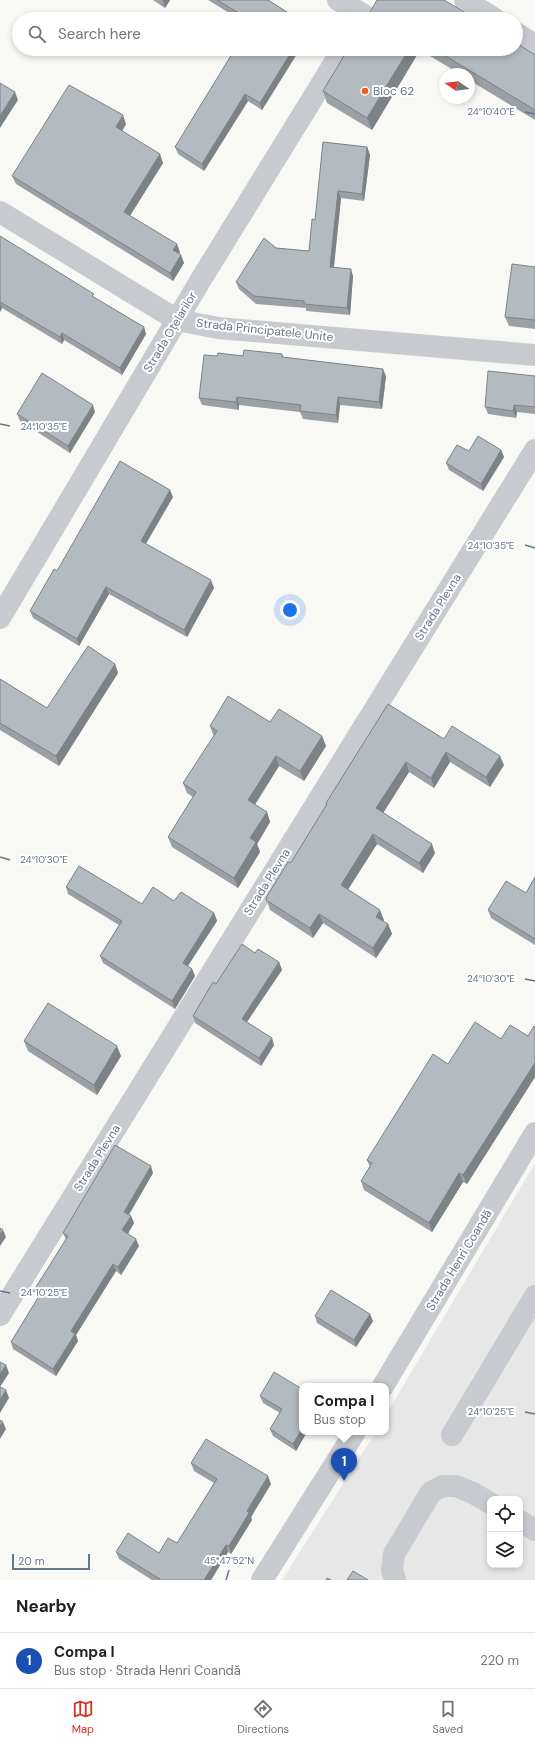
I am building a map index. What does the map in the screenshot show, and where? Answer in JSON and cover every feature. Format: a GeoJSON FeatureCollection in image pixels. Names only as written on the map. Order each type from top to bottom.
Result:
{"type":"FeatureCollection","features":[{"type":"Feature","properties":{"kind":"street"},"geometry":{"type":"LineString","coordinates":[[338,0],[366,11]]}},
{"type":"Feature","properties":{"kind":"street"},"geometry":{"type":"LineString","coordinates":[[465,0],[484,12]]}},
{"type":"Feature","properties":{"kind":"street"},"geometry":{"type":"LineString","coordinates":[[523,37],[535,45]]}},
{"type":"Feature","properties":{"kind":"street","name":"Strada Oțelarilor"},"geometry":{"type":"LineString","coordinates":[[0,618],[177,320],[339,56]]}},
{"type":"Feature","properties":{"kind":"street","name":"Strada Principatele Unite"},"geometry":{"type":"LineString","coordinates":[[0,212],[177,320],[218,328],[535,355]]}},
{"type":"Feature","properties":{"kind":"street","name":"Strada Plevna"},"geometry":{"type":"LineString","coordinates":[[0,1315],[535,450]]}},
{"type":"Feature","properties":{"kind":"street","name":"Strada Henri Coandă"},"geometry":{"type":"LineString","coordinates":[[385,1383],[535,1133]]}},
{"type":"Feature","properties":{"kind":"street"},"geometry":{"type":"LineString","coordinates":[[452,1435],[535,1296]]}},
{"type":"Feature","properties":{"kind":"street"},"geometry":{"type":"LineString","coordinates":[[262,1580],[353,1435]]}},
{"type":"Feature","properties":{"kind":"street"},"geometry":{"type":"LineString","coordinates":[[394,1580],[392,1570],[394,1554],[431,1492],[442,1486],[456,1486],[473,1493],[487,1501]]}},
{"type":"Feature","properties":{"kind":"street"},"geometry":{"type":"LineString","coordinates":[[523,1523],[535,1530]]}},
{"type":"Feature","properties":{"kind":"shaded area"},"geometry":{"type":"Polygon","coordinates":[[[535,1163],[535,1580],[282,1580],[374,1435],[389,1435],[389,1410],[535,1163]]]}},
{"type":"Feature","properties":{"kind":"building"},"geometry":{"type":"Polygon","coordinates":[[[217,0],[268,0],[287,12],[237,12],[217,0]]]}},
{"type":"Feature","properties":{"kind":"building"},"geometry":{"type":"Polygon","coordinates":[[[377,0],[444,0],[464,12],[370,12],[377,0]]]}},
{"type":"Feature","properties":{"kind":"building"},"geometry":{"type":"Polygon","coordinates":[[[523,47],[535,55],[535,110],[475,74],[475,68],[465,68],[446,56],[523,56],[523,47]]]}},
{"type":"Feature","properties":{"kind":"building"},"geometry":{"type":"Polygon","coordinates":[[[231,56],[289,56],[260,103],[245,94],[202,164],[175,147],[231,56]]]}},
{"type":"Feature","properties":{"kind":"building","name":"Bloc 62"},"geometry":{"type":"Polygon","coordinates":[[[344,56],[405,56],[367,118],[323,91],[344,56]]]}},
{"type":"Feature","properties":{"kind":"building"},"geometry":{"type":"Polygon","coordinates":[[[0,83],[15,92],[0,116],[0,83]]]}},
{"type":"Feature","properties":{"kind":"building"},"geometry":{"type":"Polygon","coordinates":[[[69,85],[123,115],[116,127],[160,154],[124,212],[177,244],[173,250],[181,255],[170,273],[12,176],[69,85]]]}},
{"type":"Feature","properties":{"kind":"building"},"geometry":{"type":"Polygon","coordinates":[[[323,142],[367,147],[362,194],[338,191],[330,267],[351,269],[347,308],[304,304],[304,301],[254,296],[236,282],[264,238],[276,248],[309,251],[312,219],[315,220],[323,142]]]}},
{"type":"Feature","properties":{"kind":"building"},"geometry":{"type":"Polygon","coordinates":[[[0,236],[94,294],[92,296],[144,327],[120,368],[62,333],[60,337],[0,302],[0,236]]]}},
{"type":"Feature","properties":{"kind":"building"},"geometry":{"type":"Polygon","coordinates":[[[512,264],[535,267],[535,320],[505,317],[512,264]]]}},
{"type":"Feature","properties":{"kind":"building"},"geometry":{"type":"Polygon","coordinates":[[[244,350],[282,354],[282,357],[383,369],[379,402],[338,397],[336,415],[300,411],[301,405],[237,397],[236,402],[199,398],[204,355],[217,356],[218,353],[243,356],[244,350]]]}},
{"type":"Feature","properties":{"kind":"building"},"geometry":{"type":"Polygon","coordinates":[[[488,371],[535,376],[535,407],[514,405],[513,411],[485,407],[488,371]]]}},
{"type":"Feature","properties":{"kind":"building"},"geometry":{"type":"Polygon","coordinates":[[[42,373],[93,405],[68,446],[17,414],[42,373]]]}},
{"type":"Feature","properties":{"kind":"building"},"geometry":{"type":"Polygon","coordinates":[[[478,436],[501,450],[481,484],[446,463],[457,445],[469,451],[478,436]]]}},
{"type":"Feature","properties":{"kind":"building"},"geometry":{"type":"Polygon","coordinates":[[[120,461],[170,490],[141,541],[211,580],[184,630],[106,587],[77,639],[30,611],[54,569],[57,571],[120,461]]]}},
{"type":"Feature","properties":{"kind":"building"},"geometry":{"type":"Polygon","coordinates":[[[88,646],[115,664],[56,756],[0,723],[0,679],[47,708],[88,646]]]}},
{"type":"Feature","properties":{"kind":"building"},"geometry":{"type":"Polygon","coordinates":[[[228,696],[270,722],[279,709],[322,736],[300,771],[276,756],[248,800],[267,812],[250,838],[256,842],[234,878],[168,837],[196,792],[183,783],[217,731],[210,726],[228,696]]]}},
{"type":"Feature","properties":{"kind":"building"},"geometry":{"type":"Polygon","coordinates":[[[388,704],[444,739],[452,726],[500,756],[486,777],[446,752],[431,778],[406,762],[376,808],[432,844],[419,863],[373,834],[341,885],[380,910],[376,917],[388,924],[373,948],[319,914],[310,928],[266,900],[266,898],[288,862],[290,863],[292,861],[327,804],[326,803],[388,704]]]}},
{"type":"Feature","properties":{"kind":"building"},"geometry":{"type":"Polygon","coordinates":[[[79,866],[142,904],[153,887],[174,901],[181,892],[214,913],[183,963],[192,969],[172,1001],[100,956],[122,921],[66,887],[79,866]]]}},
{"type":"Feature","properties":{"kind":"building"},"geometry":{"type":"Polygon","coordinates":[[[535,877],[535,939],[488,910],[506,881],[526,893],[535,877]]]}},
{"type":"Feature","properties":{"kind":"building"},"geometry":{"type":"Polygon","coordinates":[[[242,944],[255,953],[258,949],[279,962],[242,1019],[272,1038],[259,1058],[193,1016],[213,982],[216,984],[242,944]]]}},
{"type":"Feature","properties":{"kind":"building"},"geometry":{"type":"Polygon","coordinates":[[[48,1003],[117,1046],[94,1085],[24,1041],[48,1003]]]}},
{"type":"Feature","properties":{"kind":"building"},"geometry":{"type":"Polygon","coordinates":[[[475,1022],[501,1039],[510,1025],[528,1036],[534,1026],[535,1063],[463,1175],[459,1173],[429,1223],[361,1181],[372,1163],[367,1160],[433,1054],[448,1064],[475,1022]]]}},
{"type":"Feature","properties":{"kind":"building"},"geometry":{"type":"Polygon","coordinates":[[[115,1145],[151,1166],[124,1212],[131,1216],[122,1230],[136,1239],[118,1267],[113,1264],[71,1331],[75,1334],[53,1369],[11,1342],[42,1291],[36,1287],[68,1236],[63,1233],[115,1145]]]}},
{"type":"Feature","properties":{"kind":"building"},"geometry":{"type":"Polygon","coordinates":[[[0,1228],[3,1230],[0,1235],[0,1228]]]}},
{"type":"Feature","properties":{"kind":"building"},"geometry":{"type":"Polygon","coordinates":[[[331,1290],[370,1314],[354,1340],[315,1316],[331,1290]]]}},
{"type":"Feature","properties":{"kind":"building"},"geometry":{"type":"Polygon","coordinates":[[[0,1362],[6,1365],[0,1374],[0,1362]]]}},
{"type":"Feature","properties":{"kind":"building"},"geometry":{"type":"Polygon","coordinates":[[[274,1372],[299,1387],[299,1434],[293,1444],[270,1429],[282,1409],[260,1396],[274,1372]]]}},
{"type":"Feature","properties":{"kind":"building"},"geometry":{"type":"Polygon","coordinates":[[[0,1387],[6,1390],[0,1400],[0,1387]]]}},
{"type":"Feature","properties":{"kind":"building"},"geometry":{"type":"Polygon","coordinates":[[[206,1439],[268,1476],[247,1511],[249,1513],[229,1546],[226,1545],[204,1580],[159,1580],[160,1579],[116,1552],[128,1533],[159,1553],[168,1538],[177,1543],[217,1479],[191,1463],[206,1439]]]}},
{"type":"Feature","properties":{"kind":"building"},"geometry":{"type":"Polygon","coordinates":[[[353,1571],[368,1580],[347,1580],[353,1571]]]}},
{"type":"Feature","properties":{"kind":"place","name":"Bloc 62"},"geometry":{"type":"Point","coordinates":[365,91]}},
{"type":"Feature","properties":{"kind":"place","name":"Compa I"},"geometry":{"type":"Point","coordinates":[344,1481]}}]}
